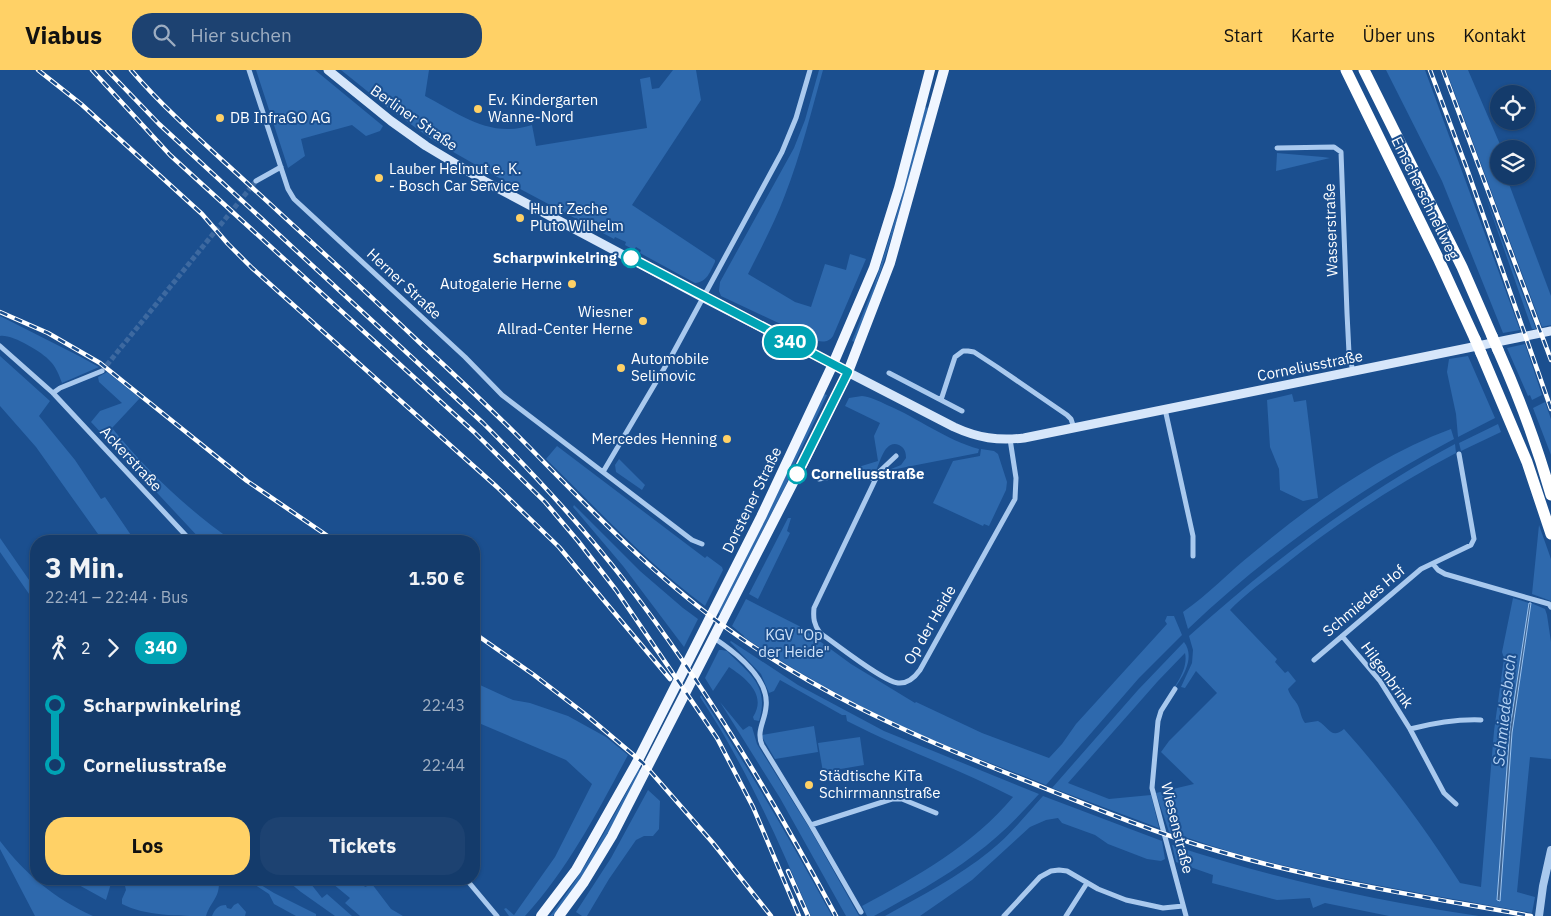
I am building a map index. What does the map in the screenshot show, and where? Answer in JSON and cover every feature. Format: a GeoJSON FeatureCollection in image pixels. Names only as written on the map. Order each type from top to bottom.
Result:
{"type":"FeatureCollection","features":[{"type":"Feature","properties":{"kind":"highway"},"geometry":{"type":"LineString","coordinates":[[1338,70],[1389,159]]}},
{"type":"Feature","properties":{"kind":"highway","name":"Emscherschnellweg"},"geometry":{"type":"LineString","coordinates":[[1346,70],[1476,339],[1527,462],[1551,534]]}},
{"type":"Feature","properties":{"kind":"highway"},"geometry":{"type":"LineString","coordinates":[[1364,70],[1458,259],[1492,336],[1520,400],[1537,446],[1551,495]]}},
{"type":"Feature","properties":{"kind":"highway"},"geometry":{"type":"LineString","coordinates":[[1370,70],[1380,101]]}},
{"type":"Feature","properties":{"kind":"main road","name":"Berliner Straße"},"geometry":{"type":"LineString","coordinates":[[328,70],[390,121],[426,146],[486,182],[833,364]]}},
{"type":"Feature","properties":{"kind":"main road","name":"Dorstener Straße"},"geometry":{"type":"LineString","coordinates":[[541,916],[576,870],[636,764],[750,540],[833,364],[874,268],[899,188],[930,70]]}},
{"type":"Feature","properties":{"kind":"main road","name":"Dorstener Straße"},"geometry":{"type":"LineString","coordinates":[[559,916],[584,882],[612,836],[848,372],[890,264],[944,70]]}},
{"type":"Feature","properties":{"kind":"main road","name":"Corneliusstraße"},"geometry":{"type":"LineString","coordinates":[[833,364],[966,432],[990,439],[1010,440],[1551,331]]}},
{"type":"Feature","properties":{"kind":"street","name":"Herner Straße"},"geometry":{"type":"LineString","coordinates":[[250,70],[288,188],[294,199],[465,357],[502,395],[692,540],[702,544]]}},
{"type":"Feature","properties":{"kind":"street"},"geometry":{"type":"LineString","coordinates":[[603,472],[704,298],[787,143],[810,70]]}},
{"type":"Feature","properties":{"kind":"street","name":"Wasserstraße"},"geometry":{"type":"LineString","coordinates":[[1277,148],[1334,148],[1341,152],[1347,314],[1352,372]]}},
{"type":"Feature","properties":{"kind":"street"},"geometry":{"type":"LineString","coordinates":[[256,181],[281,167]]}},
{"type":"Feature","properties":{"kind":"street","name":"Ackerstraße"},"geometry":{"type":"LineString","coordinates":[[0,346],[53,393],[185,535]]}},
{"type":"Feature","properties":{"kind":"street"},"geometry":{"type":"LineString","coordinates":[[941,400],[955,357],[963,351],[974,352],[1067,415],[1071,419],[1074,428]]}},
{"type":"Feature","properties":{"kind":"street"},"geometry":{"type":"LineString","coordinates":[[53,393],[60,388],[102,371]]}},
{"type":"Feature","properties":{"kind":"street"},"geometry":{"type":"LineString","coordinates":[[889,373],[962,412]]}},
{"type":"Feature","properties":{"kind":"street"},"geometry":{"type":"LineString","coordinates":[[1165,410],[1193,536],[1192,556]]}},
{"type":"Feature","properties":{"kind":"street","name":"Op der Heide"},"geometry":{"type":"LineString","coordinates":[[896,456],[879,472],[814,608],[813,616],[820,633],[867,666],[889,680],[898,683],[906,682],[920,670],[1015,499],[1016,478],[1010,440]]}},
{"type":"Feature","properties":{"kind":"street","name":"Schmiedes Hof"},"geometry":{"type":"LineString","coordinates":[[1314,660],[1421,569],[1471,545],[1473,542],[1459,454]]}},
{"type":"Feature","properties":{"kind":"street"},"geometry":{"type":"LineString","coordinates":[[820,479],[861,473],[875,480]]}},
{"type":"Feature","properties":{"kind":"street"},"geometry":{"type":"LineString","coordinates":[[1433,564],[1445,574],[1549,604],[1551,607]]}},
{"type":"Feature","properties":{"kind":"street","name":"Hilgenbrink"},"geometry":{"type":"LineString","coordinates":[[1342,636],[1380,681],[1410,729],[1444,793],[1456,804]]}},
{"type":"Feature","properties":{"kind":"street"},"geometry":{"type":"LineString","coordinates":[[714,638],[732,650],[762,683],[766,697],[766,708],[759,733],[760,742],[861,912]]}},
{"type":"Feature","properties":{"kind":"street","name":"Wiesenstraße"},"geometry":{"type":"LineString","coordinates":[[1175,690],[1158,721],[1152,780],[1154,796],[1186,916]]}},
{"type":"Feature","properties":{"kind":"street","name":"Hilgenbrink"},"geometry":{"type":"LineString","coordinates":[[1410,729],[1440,722],[1481,720]]}},
{"type":"Feature","properties":{"kind":"street"},"geometry":{"type":"LineString","coordinates":[[811,825],[892,799],[902,799],[936,813]]}},
{"type":"Feature","properties":{"kind":"street"},"geometry":{"type":"LineString","coordinates":[[1539,916],[1551,850]]}},
{"type":"Feature","properties":{"kind":"street"},"geometry":{"type":"LineString","coordinates":[[1004,916],[1040,877],[1051,871],[1059,870],[1067,871],[1087,883],[1126,900],[1163,908],[1183,906]]}},
{"type":"Feature","properties":{"kind":"street"},"geometry":{"type":"LineString","coordinates":[[1066,916],[1087,883]]}},
{"type":"Feature","properties":{"kind":"street"},"geometry":{"type":"LineString","coordinates":[[471,885],[497,916]]}},
{"type":"Feature","properties":{"kind":"green space"},"geometry":{"type":"Polygon","coordinates":[[[256,70],[315,70],[383,126],[380,131],[366,136],[352,125],[301,139],[305,156],[288,168],[256,70]]]}},
{"type":"Feature","properties":{"kind":"green space"},"geometry":{"type":"Polygon","coordinates":[[[341,70],[429,70],[425,96],[465,118],[487,126],[509,129],[532,125],[536,146],[647,128],[640,79],[650,77],[652,89],[659,88],[673,70],[696,70],[701,100],[632,205],[715,260],[710,273],[702,281],[695,283],[640,253],[641,250],[636,247],[634,250],[625,245],[626,242],[615,237],[614,239],[490,173],[434,141],[341,70]]]}},
{"type":"Feature","properties":{"kind":"green space"},"geometry":{"type":"Polygon","coordinates":[[[819,70],[823,70],[791,180],[768,235],[748,274],[795,302],[811,307],[825,264],[846,270],[850,254],[866,259],[833,336],[828,340],[822,341],[817,341],[721,296],[719,291],[720,282],[794,148],[805,120],[819,70]]]}},
{"type":"Feature","properties":{"kind":"green space"},"geometry":{"type":"Polygon","coordinates":[[[1386,70],[1425,70],[1520,330],[1503,333],[1442,181],[1386,70]]]}},
{"type":"Feature","properties":{"kind":"green space"},"geometry":{"type":"Polygon","coordinates":[[[1446,70],[1468,70],[1490,121],[1490,130],[1494,130],[1498,140],[1490,140],[1490,185],[1509,185],[1551,296],[1551,325],[1542,327],[1446,70]]]}},
{"type":"Feature","properties":{"kind":"green space"},"geometry":{"type":"Polygon","coordinates":[[[925,107],[928,108],[895,226],[855,342],[852,341],[873,288],[900,203],[925,107]]]}},
{"type":"Feature","properties":{"kind":"green space"},"geometry":{"type":"Polygon","coordinates":[[[1277,153],[1323,157],[1330,158],[1276,171],[1277,153]]]}},
{"type":"Feature","properties":{"kind":"green space"},"geometry":{"type":"Polygon","coordinates":[[[1485,195],[1536,329],[1532,329],[1485,195]]]}},
{"type":"Feature","properties":{"kind":"green space"},"geometry":{"type":"Polygon","coordinates":[[[0,316],[99,367],[62,383],[54,366],[40,353],[27,344],[0,336],[0,316]]]}},
{"type":"Feature","properties":{"kind":"green space"},"geometry":{"type":"Polygon","coordinates":[[[1525,344],[1542,395],[1532,400],[1530,395],[1528,396],[1507,348],[1525,344]]]}},
{"type":"Feature","properties":{"kind":"green space"},"geometry":{"type":"Polygon","coordinates":[[[0,356],[50,401],[39,416],[75,460],[101,499],[105,497],[131,535],[99,535],[36,447],[0,406],[0,356]]]}},
{"type":"Feature","properties":{"kind":"green space"},"geometry":{"type":"Polygon","coordinates":[[[1468,356],[1495,418],[1458,437],[1456,414],[1447,372],[1449,359],[1468,356]]]}},
{"type":"Feature","properties":{"kind":"green space"},"geometry":{"type":"Polygon","coordinates":[[[107,372],[140,398],[112,428],[168,489],[224,535],[196,535],[91,422],[100,411],[122,403],[99,382],[98,377],[107,372]]]}},
{"type":"Feature","properties":{"kind":"green space"},"geometry":{"type":"Polygon","coordinates":[[[824,394],[827,395],[785,487],[720,614],[718,613],[824,394]]]}},
{"type":"Feature","properties":{"kind":"green space"},"geometry":{"type":"Polygon","coordinates":[[[1292,394],[1294,402],[1306,400],[1318,498],[1303,501],[1280,490],[1279,469],[1270,447],[1267,400],[1292,394]]]}},
{"type":"Feature","properties":{"kind":"green space"},"geometry":{"type":"Polygon","coordinates":[[[869,397],[899,410],[944,435],[979,449],[978,453],[886,471],[901,465],[906,458],[903,448],[894,444],[886,449],[875,473],[855,468],[878,461],[874,436],[880,423],[845,406],[849,398],[869,397]]]}},
{"type":"Feature","properties":{"kind":"green space"},"geometry":{"type":"Polygon","coordinates":[[[1545,402],[1551,419],[1551,455],[1533,408],[1545,402]]]}},
{"type":"Feature","properties":{"kind":"green space"},"geometry":{"type":"Polygon","coordinates":[[[1498,424],[1501,432],[1461,451],[1459,443],[1498,424]]]}},
{"type":"Feature","properties":{"kind":"green space"},"geometry":{"type":"Polygon","coordinates":[[[1451,429],[1454,439],[1383,480],[1314,525],[1249,575],[1188,629],[1183,612],[1299,516],[1372,467],[1424,440],[1451,429]]]}},
{"type":"Feature","properties":{"kind":"green space"},"geometry":{"type":"Polygon","coordinates":[[[1455,444],[1456,453],[1389,491],[1345,520],[1255,587],[1230,610],[1277,659],[1275,662],[1285,673],[1288,671],[1296,681],[1288,689],[1305,723],[1318,721],[1333,733],[1344,729],[1405,803],[1460,883],[1481,887],[1494,731],[1504,658],[1502,652],[1513,598],[1529,603],[1510,728],[1497,900],[1500,900],[1512,733],[1531,603],[1545,609],[1551,642],[1551,759],[1530,757],[1517,892],[1535,897],[1532,913],[1390,888],[1284,866],[1169,832],[1156,793],[1194,784],[1161,752],[1169,741],[1217,693],[1196,671],[1185,688],[1181,687],[1192,663],[1193,650],[1189,636],[1220,608],[1316,532],[1383,486],[1455,444]]]}},
{"type":"Feature","properties":{"kind":"green space"},"geometry":{"type":"Polygon","coordinates":[[[557,446],[705,558],[707,556],[722,567],[723,570],[705,606],[643,554],[546,459],[557,446]]]}},
{"type":"Feature","properties":{"kind":"green space"},"geometry":{"type":"Polygon","coordinates":[[[981,449],[994,451],[998,454],[1007,482],[1006,490],[989,526],[984,524],[983,526],[933,503],[953,461],[980,456],[981,449]]]}},
{"type":"Feature","properties":{"kind":"green space"},"geometry":{"type":"Polygon","coordinates":[[[619,459],[645,485],[642,490],[616,472],[615,465],[619,459]]]}},
{"type":"Feature","properties":{"kind":"green space"},"geometry":{"type":"Polygon","coordinates":[[[574,505],[640,571],[698,619],[684,647],[623,566],[573,507],[574,505]]]}},
{"type":"Feature","properties":{"kind":"green space"},"geometry":{"type":"Polygon","coordinates":[[[788,518],[791,518],[787,531],[790,533],[758,599],[749,594],[788,518]]]}},
{"type":"Feature","properties":{"kind":"green space"},"geometry":{"type":"Polygon","coordinates":[[[1539,525],[1551,559],[1551,601],[1532,594],[1539,525]]]}},
{"type":"Feature","properties":{"kind":"green space"},"geometry":{"type":"Polygon","coordinates":[[[0,538],[30,581],[30,595],[0,552],[0,538]]]}},
{"type":"Feature","properties":{"kind":"green space","name":"KGV \"Op der Heide\""},"geometry":{"type":"Polygon","coordinates":[[[746,599],[799,626],[851,664],[915,703],[982,733],[1049,758],[1076,724],[1167,624],[1165,621],[1167,616],[1174,616],[1182,635],[1139,678],[1046,785],[921,735],[830,690],[787,664],[744,637],[732,626],[746,599]]]}},
{"type":"Feature","properties":{"kind":"green space"},"geometry":{"type":"Polygon","coordinates":[[[731,641],[798,685],[884,731],[1039,794],[1000,834],[962,864],[874,916],[867,916],[862,906],[943,859],[980,830],[1013,797],[847,721],[846,715],[842,715],[780,680],[774,691],[769,693],[761,674],[731,641]]]}},
{"type":"Feature","properties":{"kind":"green space"},"geometry":{"type":"Polygon","coordinates":[[[1184,642],[1189,658],[1187,666],[1163,704],[1185,667],[1185,653],[1068,783],[1109,799],[1151,795],[1159,828],[1052,788],[1138,690],[1184,642]]]}},
{"type":"Feature","properties":{"kind":"green space"},"geometry":{"type":"Polygon","coordinates":[[[719,650],[727,651],[750,674],[760,689],[762,709],[759,721],[754,720],[753,717],[758,702],[756,695],[753,688],[742,677],[729,667],[713,691],[705,678],[719,650]]]}},
{"type":"Feature","properties":{"kind":"green space"},"geometry":{"type":"Polygon","coordinates":[[[480,685],[513,700],[530,703],[568,716],[606,737],[628,755],[594,818],[569,859],[541,898],[525,916],[509,916],[504,909],[506,908],[514,915],[555,857],[592,784],[566,760],[480,724],[480,685]]]}},
{"type":"Feature","properties":{"kind":"green space"},"geometry":{"type":"Polygon","coordinates":[[[701,695],[769,804],[832,916],[811,916],[747,777],[700,697],[701,695]]]}},
{"type":"Feature","properties":{"kind":"green space"},"geometry":{"type":"Polygon","coordinates":[[[720,702],[743,730],[749,726],[752,727],[757,744],[810,829],[859,916],[846,916],[780,798],[720,702]]]}},
{"type":"Feature","properties":{"kind":"green space"},"geometry":{"type":"Polygon","coordinates":[[[814,726],[818,752],[775,759],[762,737],[762,735],[814,726]]]}},
{"type":"Feature","properties":{"kind":"green space"},"geometry":{"type":"Polygon","coordinates":[[[860,737],[864,765],[823,772],[818,743],[860,737]]]}},
{"type":"Feature","properties":{"kind":"green space"},"geometry":{"type":"Polygon","coordinates":[[[639,769],[641,770],[590,864],[553,916],[550,916],[586,863],[639,769]]]}},
{"type":"Feature","properties":{"kind":"green space"},"geometry":{"type":"Polygon","coordinates":[[[648,790],[660,801],[659,829],[653,836],[644,836],[636,840],[609,879],[587,916],[582,916],[576,912],[611,858],[648,790]]]}},
{"type":"Feature","properties":{"kind":"green space"},"geometry":{"type":"Polygon","coordinates":[[[1043,796],[1162,841],[1165,859],[1161,861],[1147,859],[1108,844],[1095,835],[1062,823],[1058,818],[1046,820],[1030,827],[972,880],[920,916],[885,916],[939,886],[990,851],[1018,825],[1043,796]]]}},
{"type":"Feature","properties":{"kind":"green space"},"geometry":{"type":"Polygon","coordinates":[[[0,841],[30,875],[30,885],[43,885],[53,894],[93,916],[35,916],[0,849],[0,841]]]}},
{"type":"Feature","properties":{"kind":"green space"},"geometry":{"type":"Polygon","coordinates":[[[1172,845],[1248,868],[1324,887],[1363,896],[1479,916],[1389,916],[1325,903],[1313,908],[1310,898],[1277,900],[1212,883],[1213,875],[1176,862],[1172,845]]]}},
{"type":"Feature","properties":{"kind":"green space"},"geometry":{"type":"Polygon","coordinates":[[[79,885],[110,885],[106,900],[79,885]]]}},
{"type":"Feature","properties":{"kind":"green space"},"geometry":{"type":"Polygon","coordinates":[[[219,885],[217,895],[206,916],[152,913],[131,908],[122,904],[126,890],[125,886],[219,885]]]}},
{"type":"Feature","properties":{"kind":"green space"},"geometry":{"type":"Polygon","coordinates":[[[255,885],[261,885],[316,914],[316,916],[296,916],[274,904],[269,894],[255,885]]]}},
{"type":"Feature","properties":{"kind":"green space"},"geometry":{"type":"Polygon","coordinates":[[[292,885],[312,885],[322,898],[327,894],[352,916],[335,916],[292,885]]]}},
{"type":"Feature","properties":{"kind":"green space"},"geometry":{"type":"Polygon","coordinates":[[[334,885],[364,885],[365,887],[373,885],[391,909],[403,916],[360,916],[345,903],[350,898],[334,885]]]}},
{"type":"Feature","properties":{"kind":"green space"},"geometry":{"type":"Polygon","coordinates":[[[238,903],[246,912],[245,916],[212,916],[216,909],[223,905],[231,909],[238,903]]]}},
{"type":"Feature","properties":{"kind":"shaded area"},"geometry":{"type":"Polygon","coordinates":[[[1529,603],[1531,603],[1512,733],[1500,901],[1497,900],[1510,728],[1529,603]]]}},
{"type":"Feature","properties":{"kind":"tunnel"},"geometry":{"type":"LineString","coordinates":[[102,371],[256,181]]}},
{"type":"Feature","properties":{"kind":"railway"},"geometry":{"type":"LineString","coordinates":[[38,70],[81,104],[202,214],[252,268],[497,487],[559,547],[670,679]]}},
{"type":"Feature","properties":{"kind":"railway"},"geometry":{"type":"LineString","coordinates":[[92,70],[170,155],[474,432],[545,502],[578,541],[616,590],[717,738],[753,807],[799,916]]}},
{"type":"Feature","properties":{"kind":"railway"},"geometry":{"type":"LineString","coordinates":[[107,70],[159,124],[483,423],[576,521],[656,623],[712,704],[764,788],[836,916]]}},
{"type":"Feature","properties":{"kind":"railway"},"geometry":{"type":"LineString","coordinates":[[131,70],[194,134],[474,394],[645,561],[721,624],[788,668],[858,707],[930,741],[1084,804],[1164,834],[1256,862],[1295,871],[1373,888],[1531,916]]}},
{"type":"Feature","properties":{"kind":"railway"},"geometry":{"type":"LineString","coordinates":[[1430,70],[1467,169],[1551,409]]}},
{"type":"Feature","properties":{"kind":"railway"},"geometry":{"type":"LineString","coordinates":[[1443,70],[1551,360]]}},
{"type":"Feature","properties":{"kind":"railway"},"geometry":{"type":"LineString","coordinates":[[0,312],[48,333],[100,363],[247,481],[326,535]]}},
{"type":"Feature","properties":{"kind":"railway"},"geometry":{"type":"LineString","coordinates":[[480,637],[585,714],[643,763],[713,843],[771,916]]}},
{"type":"Feature","properties":{"kind":"railway"},"geometry":{"type":"LineString","coordinates":[[788,871],[808,916]]}},
{"type":"Feature","properties":{"kind":"bus line","name":"340"},"geometry":{"type":"LineString","coordinates":[[631,258],[848,372],[797,474]]}},
{"type":"Feature","properties":{"kind":"place","name":"Ev. Kindergarten Wanne-Nord"},"geometry":{"type":"Point","coordinates":[478,109]}},
{"type":"Feature","properties":{"kind":"place","name":"DB InfraGO AG"},"geometry":{"type":"Point","coordinates":[220,118]}},
{"type":"Feature","properties":{"kind":"place","name":"Lauber Helmut e. K. - Bosch Car Service"},"geometry":{"type":"Point","coordinates":[379,178]}},
{"type":"Feature","properties":{"kind":"place","name":"Hunt Zeche Pluto Wilhelm"},"geometry":{"type":"Point","coordinates":[520,218]}},
{"type":"Feature","properties":{"kind":"place","name":"Scharpwinkelring"},"geometry":{"type":"Point","coordinates":[631,258]}},
{"type":"Feature","properties":{"kind":"place","name":"Autogalerie Herne"},"geometry":{"type":"Point","coordinates":[572,284]}},
{"type":"Feature","properties":{"kind":"place","name":"Wiesner Allrad-Center Herne"},"geometry":{"type":"Point","coordinates":[643,321]}},
{"type":"Feature","properties":{"kind":"place","name":"Automobile Selimovic"},"geometry":{"type":"Point","coordinates":[621,368]}},
{"type":"Feature","properties":{"kind":"place","name":"Mercedes Henning"},"geometry":{"type":"Point","coordinates":[727,439]}},
{"type":"Feature","properties":{"kind":"place","name":"Corneliusstraße"},"geometry":{"type":"Point","coordinates":[797,474]}},
{"type":"Feature","properties":{"kind":"place","name":"Städtische KiTa Schirrmannstraße"},"geometry":{"type":"Point","coordinates":[809,785]}},
{"type":"Feature","properties":{"kind":"water label","name":"Schmiedesbach"},"geometry":{"type":"Point","coordinates":[1504,710]}}]}
